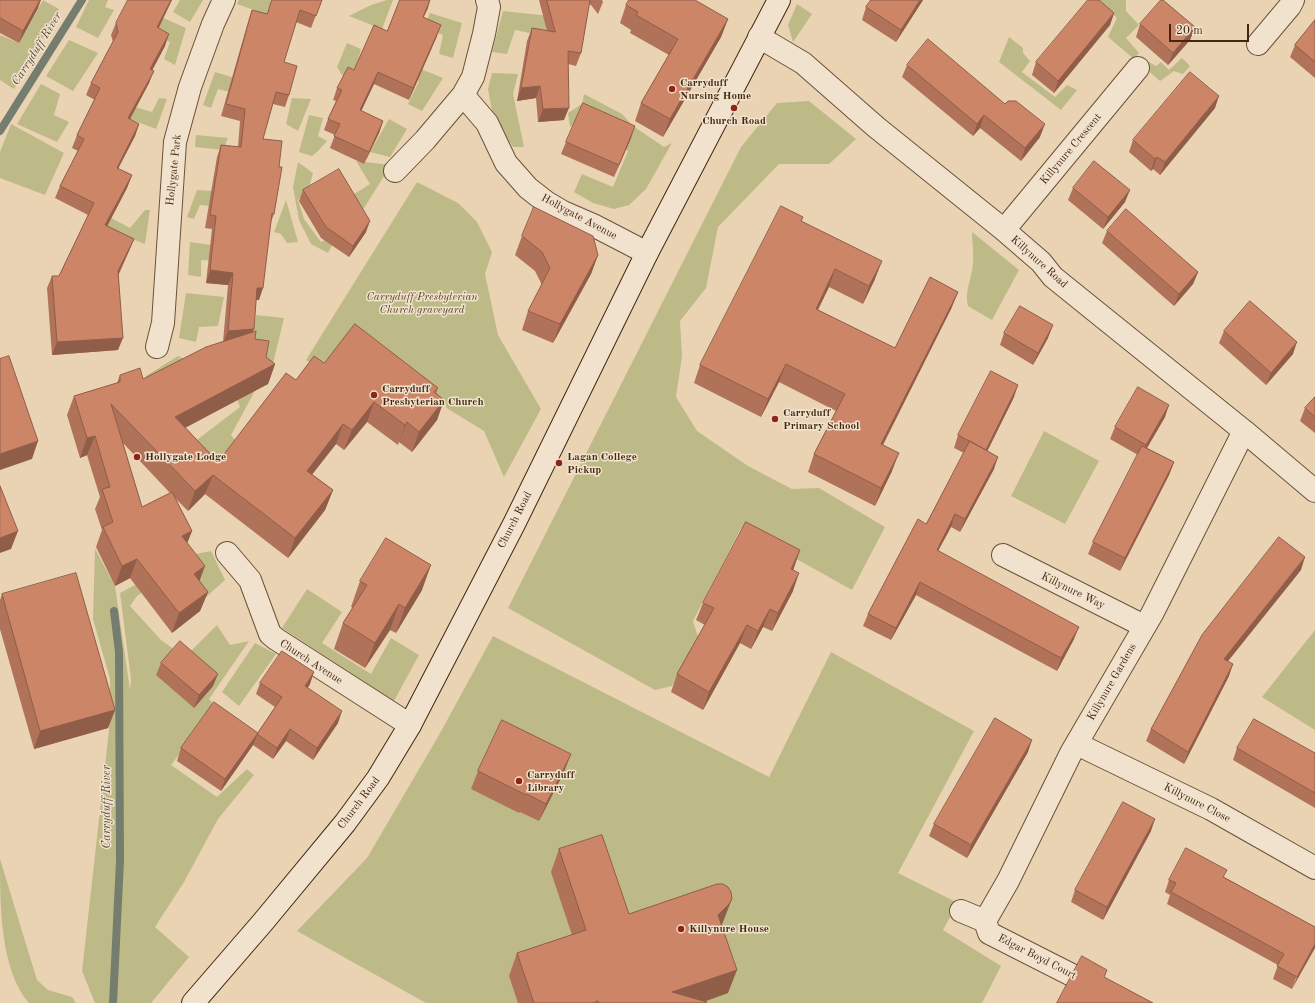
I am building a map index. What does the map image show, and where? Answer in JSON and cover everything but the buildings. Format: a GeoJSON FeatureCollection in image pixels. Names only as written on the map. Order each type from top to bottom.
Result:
{"type":"FeatureCollection","features":[{"type":"Feature","properties":{"kind":"street","name":"Hollygate Park"},"geometry":{"type":"LineString","coordinates":[[157,347],[163,323],[175,142],[190,87],[213,24],[224,0]]}},
{"type":"Feature","properties":{"kind":"street"},"geometry":{"type":"LineString","coordinates":[[395,171],[425,140],[463,96],[473,77],[484,34],[489,7],[487,0]]}},
{"type":"Feature","properties":{"kind":"street","name":"Church Road"},"geometry":{"type":"LineString","coordinates":[[193,1003],[264,922],[345,823],[378,778],[410,726],[514,524],[647,254],[779,0]]}},
{"type":"Feature","properties":{"kind":"street"},"geometry":{"type":"LineString","coordinates":[[1258,44],[1290,6],[1293,0]]}},
{"type":"Feature","properties":{"kind":"street","name":"Killynure Road"},"geometry":{"type":"LineString","coordinates":[[759,38],[803,63],[876,127],[1004,230],[1041,262],[1054,277],[1244,431],[1315,492]]}},
{"type":"Feature","properties":{"kind":"street","name":"Killynure Crescent"},"geometry":{"type":"LineString","coordinates":[[1004,230],[1138,68]]}},
{"type":"Feature","properties":{"kind":"street","name":"Hollygate Avenue"},"geometry":{"type":"LineString","coordinates":[[463,96],[487,123],[506,163],[528,188],[546,202],[563,212],[593,225],[647,254]]}},
{"type":"Feature","properties":{"kind":"street","name":"Killynure Gardens"},"geometry":{"type":"LineString","coordinates":[[987,927],[1008,881],[1077,744],[1152,614],[1244,431]]}},
{"type":"Feature","properties":{"kind":"street","name":"Church Avenue"},"geometry":{"type":"LineString","coordinates":[[227,553],[250,580],[270,634],[276,640],[410,726]]}},
{"type":"Feature","properties":{"kind":"street","name":"Killynure Way"},"geometry":{"type":"LineString","coordinates":[[1003,555],[1144,626]]}},
{"type":"Feature","properties":{"kind":"street","name":"Killynure Close"},"geometry":{"type":"LineString","coordinates":[[1077,744],[1211,809],[1315,868]]}},
{"type":"Feature","properties":{"kind":"street","name":"Edgar Boyd Court"},"geometry":{"type":"LineString","coordinates":[[961,911],[987,927],[1127,1003]]}},
{"type":"Feature","properties":{"kind":"green space"},"geometry":{"type":"Polygon","coordinates":[[[43,0],[59,9],[14,89],[0,80],[0,35],[19,43],[43,0]]]}},
{"type":"Feature","properties":{"kind":"green space"},"geometry":{"type":"Polygon","coordinates":[[[89,0],[108,0],[105,7],[114,10],[98,38],[76,27],[89,0]]]}},
{"type":"Feature","properties":{"kind":"green space"},"geometry":{"type":"Polygon","coordinates":[[[180,0],[203,0],[190,22],[173,12],[180,0]]]}},
{"type":"Feature","properties":{"kind":"green space"},"geometry":{"type":"Polygon","coordinates":[[[239,0],[269,0],[287,9],[279,19],[237,4],[239,0]]]}},
{"type":"Feature","properties":{"kind":"green space"},"geometry":{"type":"Polygon","coordinates":[[[387,0],[393,0],[382,29],[349,16],[371,5],[387,0]]]}},
{"type":"Feature","properties":{"kind":"green space"},"geometry":{"type":"Polygon","coordinates":[[[1098,0],[1126,0],[1126,11],[1139,25],[1126,38],[1139,53],[1134,59],[1108,37],[1117,18],[1098,0]]]}},
{"type":"Feature","properties":{"kind":"green space"},"geometry":{"type":"Polygon","coordinates":[[[797,4],[812,14],[793,42],[788,25],[797,4]]]}},
{"type":"Feature","properties":{"kind":"green space"},"geometry":{"type":"Polygon","coordinates":[[[503,11],[549,16],[545,36],[515,30],[507,54],[492,52],[503,11]]]}},
{"type":"Feature","properties":{"kind":"green space"},"geometry":{"type":"Polygon","coordinates":[[[430,13],[462,23],[453,58],[439,54],[443,35],[424,27],[430,13]]]}},
{"type":"Feature","properties":{"kind":"green space"},"geometry":{"type":"Polygon","coordinates":[[[159,16],[186,28],[175,65],[164,59],[170,42],[152,35],[159,16]]]}},
{"type":"Feature","properties":{"kind":"green space"},"geometry":{"type":"Polygon","coordinates":[[[1009,37],[1023,48],[1023,53],[1030,61],[1022,72],[1055,97],[1067,85],[1077,90],[1061,110],[999,62],[1009,37]]]}},
{"type":"Feature","properties":{"kind":"green space"},"geometry":{"type":"Polygon","coordinates":[[[69,40],[98,53],[73,91],[46,76],[69,40]]]}},
{"type":"Feature","properties":{"kind":"green space"},"geometry":{"type":"Polygon","coordinates":[[[347,43],[361,49],[353,80],[342,75],[337,67],[347,43]]]}},
{"type":"Feature","properties":{"kind":"green space"},"geometry":{"type":"Polygon","coordinates":[[[1182,58],[1190,66],[1183,74],[1174,71],[1160,81],[1144,67],[1149,62],[1156,66],[1161,62],[1169,70],[1182,58]]]}},
{"type":"Feature","properties":{"kind":"green space"},"geometry":{"type":"Polygon","coordinates":[[[411,65],[443,78],[422,111],[408,104],[419,81],[404,75],[411,65]]]}},
{"type":"Feature","properties":{"kind":"green space"},"geometry":{"type":"Polygon","coordinates":[[[215,72],[242,80],[238,94],[218,89],[211,108],[203,105],[215,72]]]}},
{"type":"Feature","properties":{"kind":"green space"},"geometry":{"type":"Polygon","coordinates":[[[492,73],[518,74],[513,94],[524,147],[513,147],[493,116],[488,89],[492,73]]]}},
{"type":"Feature","properties":{"kind":"green space"},"geometry":{"type":"Polygon","coordinates":[[[41,84],[60,94],[54,115],[69,122],[57,142],[17,124],[41,84]]]}},
{"type":"Feature","properties":{"kind":"green space"},"geometry":{"type":"Polygon","coordinates":[[[584,94],[622,114],[633,126],[664,147],[672,143],[646,189],[629,205],[614,209],[593,203],[574,192],[582,174],[613,187],[628,151],[611,141],[591,112],[570,127],[568,113],[582,104],[584,94]]]}},
{"type":"Feature","properties":{"kind":"green space"},"geometry":{"type":"Polygon","coordinates":[[[159,98],[167,99],[156,129],[122,116],[128,105],[152,112],[159,98]]]}},
{"type":"Feature","properties":{"kind":"green space"},"geometry":{"type":"Polygon","coordinates":[[[292,98],[311,99],[298,131],[286,124],[292,98]]]}},
{"type":"Feature","properties":{"kind":"green space"},"geometry":{"type":"Polygon","coordinates":[[[809,101],[856,139],[829,164],[779,164],[718,227],[706,288],[680,321],[682,356],[676,397],[697,431],[748,466],[792,489],[819,488],[885,527],[852,590],[741,528],[693,621],[698,637],[672,686],[655,690],[508,608],[741,147],[777,103],[809,101]]]}},
{"type":"Feature","properties":{"kind":"green space"},"geometry":{"type":"Polygon","coordinates":[[[309,115],[323,118],[318,136],[327,141],[312,156],[299,152],[309,115]]]}},
{"type":"Feature","properties":{"kind":"green space"},"geometry":{"type":"Polygon","coordinates":[[[389,119],[407,129],[390,157],[370,152],[389,119]]]}},
{"type":"Feature","properties":{"kind":"green space"},"geometry":{"type":"Polygon","coordinates":[[[11,124],[64,153],[45,195],[0,178],[0,152],[11,124]]]}},
{"type":"Feature","properties":{"kind":"green space"},"geometry":{"type":"Polygon","coordinates":[[[196,135],[228,138],[223,150],[195,147],[196,135]]]}},
{"type":"Feature","properties":{"kind":"green space"},"geometry":{"type":"Polygon","coordinates":[[[356,161],[391,165],[361,213],[351,196],[370,184],[356,161]]]}},
{"type":"Feature","properties":{"kind":"green space"},"geometry":{"type":"Polygon","coordinates":[[[298,162],[313,173],[308,191],[298,200],[304,219],[321,242],[339,233],[328,253],[311,244],[299,220],[293,187],[298,162]]]}},
{"type":"Feature","properties":{"kind":"green space","name":"Carryduff Presbyterian Church graveyard"},"geometry":{"type":"Polygon","coordinates":[[[417,182],[458,203],[477,222],[492,252],[485,274],[498,335],[541,409],[504,477],[484,431],[448,409],[436,396],[348,335],[319,368],[306,360],[417,182]]]}},
{"type":"Feature","properties":{"kind":"green space"},"geometry":{"type":"Polygon","coordinates":[[[197,190],[229,192],[224,207],[200,205],[194,219],[187,217],[197,190]]]}},
{"type":"Feature","properties":{"kind":"green space"},"geometry":{"type":"Polygon","coordinates":[[[286,200],[298,242],[287,243],[281,234],[274,232],[286,200]]]}},
{"type":"Feature","properties":{"kind":"green space"},"geometry":{"type":"Polygon","coordinates":[[[145,210],[150,210],[145,244],[91,223],[102,213],[130,228],[145,210]]]}},
{"type":"Feature","properties":{"kind":"green space"},"geometry":{"type":"Polygon","coordinates":[[[972,232],[1019,270],[992,320],[968,306],[967,295],[973,259],[972,232]]]}},
{"type":"Feature","properties":{"kind":"green space"},"geometry":{"type":"Polygon","coordinates":[[[190,242],[226,247],[226,261],[201,260],[201,277],[188,275],[190,242]]]}},
{"type":"Feature","properties":{"kind":"green space"},"geometry":{"type":"Polygon","coordinates":[[[186,293],[224,297],[218,326],[199,327],[196,342],[179,338],[186,293]]]}},
{"type":"Feature","properties":{"kind":"green space"},"geometry":{"type":"Polygon","coordinates":[[[256,315],[284,318],[270,376],[250,358],[256,315]]]}},
{"type":"Feature","properties":{"kind":"green space"},"geometry":{"type":"Polygon","coordinates":[[[178,356],[237,383],[257,387],[231,435],[235,440],[215,467],[189,446],[240,407],[233,390],[151,390],[146,376],[178,356]]]}},
{"type":"Feature","properties":{"kind":"green space"},"geometry":{"type":"Polygon","coordinates":[[[1044,431],[1099,461],[1065,524],[1011,496],[1044,431]]]}},
{"type":"Feature","properties":{"kind":"green space"},"geometry":{"type":"Polygon","coordinates":[[[95,549],[115,586],[130,690],[131,679],[120,593],[191,555],[211,551],[225,580],[204,599],[183,562],[137,596],[130,606],[161,640],[185,657],[217,625],[230,645],[249,641],[209,699],[216,706],[171,765],[217,797],[247,769],[254,775],[218,819],[184,882],[155,927],[189,957],[151,1003],[95,1003],[82,971],[109,730],[110,679],[93,619],[95,549]]]}},
{"type":"Feature","properties":{"kind":"green space"},"geometry":{"type":"Polygon","coordinates":[[[307,589],[342,612],[322,643],[371,674],[391,638],[419,655],[394,701],[282,628],[307,589]]]}},
{"type":"Feature","properties":{"kind":"green space"},"geometry":{"type":"Polygon","coordinates":[[[1315,630],[1315,730],[1262,697],[1315,630]]]}},
{"type":"Feature","properties":{"kind":"green space"},"geometry":{"type":"Polygon","coordinates":[[[493,636],[769,777],[831,652],[974,731],[898,873],[958,903],[943,930],[1001,966],[982,1003],[426,1003],[297,931],[367,858],[439,735],[493,636]]]}},
{"type":"Feature","properties":{"kind":"green space"},"geometry":{"type":"Polygon","coordinates":[[[255,643],[276,654],[239,706],[222,692],[255,643]]]}},
{"type":"Feature","properties":{"kind":"green space"},"geometry":{"type":"Polygon","coordinates":[[[0,859],[37,980],[48,990],[72,997],[76,1003],[29,1003],[19,989],[12,973],[4,936],[0,896],[0,859]]]}},
{"type":"Feature","properties":{"kind":"waterway","name":"Carryduff River"},"geometry":{"type":"LineString","coordinates":[[0,131],[82,0]]}},
{"type":"Feature","properties":{"kind":"waterway","name":"Carryduff River"},"geometry":{"type":"LineString","coordinates":[[113,1003],[120,861],[119,652],[114,611]]}},
{"type":"Feature","properties":{"kind":"place","name":"Carryduff Nursing Home"},"geometry":{"type":"Point","coordinates":[672,89]}},
{"type":"Feature","properties":{"kind":"place","name":"Church Road"},"geometry":{"type":"Point","coordinates":[734,108]}},
{"type":"Feature","properties":{"kind":"place","name":"Carryduff Presbyterian Church"},"geometry":{"type":"Point","coordinates":[374,395]}},
{"type":"Feature","properties":{"kind":"place","name":"Carryduff Primary School"},"geometry":{"type":"Point","coordinates":[775,419]}},
{"type":"Feature","properties":{"kind":"place","name":"Hollygate Lodge"},"geometry":{"type":"Point","coordinates":[137,457]}},
{"type":"Feature","properties":{"kind":"place","name":"Lagan College Pickup"},"geometry":{"type":"Point","coordinates":[559,463]}},
{"type":"Feature","properties":{"kind":"place","name":"Carryduff Library"},"geometry":{"type":"Point","coordinates":[519,781]}},
{"type":"Feature","properties":{"kind":"place","name":"Killynure House"},"geometry":{"type":"Point","coordinates":[681,929]}}]}
